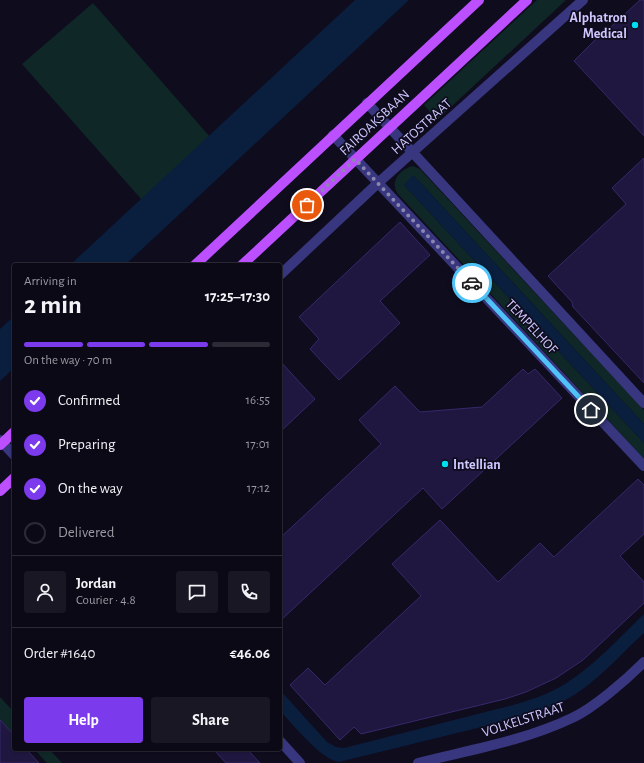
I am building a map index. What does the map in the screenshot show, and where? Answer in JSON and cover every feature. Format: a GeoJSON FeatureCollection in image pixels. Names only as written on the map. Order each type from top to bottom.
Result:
{"type":"FeatureCollection","features":[{"type":"Feature","properties":{"kind":"main road","name":"FAIROAKSBAAN"},"geometry":{"type":"LineString","coordinates":[[197,263],[479,0]]}},
{"type":"Feature","properties":{"kind":"main road","name":"FAIROAKSBAAN"},"geometry":{"type":"LineString","coordinates":[[244,263],[527,0]]}},
{"type":"Feature","properties":{"kind":"main road"},"geometry":{"type":"LineString","coordinates":[[1,442],[12,434]]}},
{"type":"Feature","properties":{"kind":"main road"},"geometry":{"type":"LineString","coordinates":[[0,491],[12,480]]}},
{"type":"Feature","properties":{"kind":"street","name":"HATOSTRAAT"},"geometry":{"type":"LineString","coordinates":[[282,273],[378,183],[583,0]]}},
{"type":"Feature","properties":{"kind":"street"},"geometry":{"type":"LineString","coordinates":[[368,103],[644,404]]}},
{"type":"Feature","properties":{"kind":"street","name":"TEMPELHOF"},"geometry":{"type":"LineString","coordinates":[[333,135],[644,466]]}},
{"type":"Feature","properties":{"kind":"street"},"geometry":{"type":"LineString","coordinates":[[1,442],[12,453]]}},
{"type":"Feature","properties":{"kind":"street","name":"VOLKELSTRAAT"},"geometry":{"type":"LineString","coordinates":[[418,763],[522,737],[573,718],[611,692],[644,662]]}},
{"type":"Feature","properties":{"kind":"street"},"geometry":{"type":"LineString","coordinates":[[282,743],[300,763]]}},
{"type":"Feature","properties":{"kind":"green space"},"geometry":{"type":"Polygon","coordinates":[[[537,0],[566,0],[437,120],[424,105],[537,0]]]}},
{"type":"Feature","properties":{"kind":"green space"},"geometry":{"type":"Polygon","coordinates":[[[93,3],[210,137],[142,200],[22,64],[93,3]]]}},
{"type":"Feature","properties":{"kind":"green space"},"geometry":{"type":"Polygon","coordinates":[[[413,166],[420,169],[644,410],[644,424],[414,176],[404,185],[644,443],[644,459],[398,194],[395,185],[397,177],[404,170],[413,166]]]}},
{"type":"Feature","properties":{"kind":"green space"},"geometry":{"type":"Polygon","coordinates":[[[0,697],[12,710],[12,733],[0,720],[0,697]]]}},
{"type":"Feature","properties":{"kind":"green space"},"geometry":{"type":"Polygon","coordinates":[[[36,751],[51,751],[62,763],[47,763],[36,751]]]}},
{"type":"Feature","properties":{"kind":"water"},"geometry":{"type":"Polygon","coordinates":[[[355,0],[409,0],[127,263],[72,263],[355,0]]]}},
{"type":"Feature","properties":{"kind":"water"},"geometry":{"type":"Polygon","coordinates":[[[413,175],[644,424],[644,443],[404,185],[413,175]]]}},
{"type":"Feature","properties":{"kind":"water"},"geometry":{"type":"Polygon","coordinates":[[[12,318],[12,370],[0,381],[0,329],[12,318]]]}},
{"type":"Feature","properties":{"kind":"water"},"geometry":{"type":"Polygon","coordinates":[[[644,614],[644,633],[597,678],[580,691],[556,704],[530,715],[339,762],[324,755],[282,713],[282,692],[327,742],[336,747],[344,748],[533,699],[559,688],[576,677],[606,651],[644,614]]]}},
{"type":"Feature","properties":{"kind":"building"},"geometry":{"type":"Polygon","coordinates":[[[640,0],[644,0],[644,136],[574,61],[599,36],[600,37],[640,0]]]}},
{"type":"Feature","properties":{"kind":"building"},"geometry":{"type":"Polygon","coordinates":[[[644,158],[644,383],[573,307],[572,302],[548,276],[626,204],[612,188],[644,158]]]}},
{"type":"Feature","properties":{"kind":"building"},"geometry":{"type":"Polygon","coordinates":[[[400,222],[430,255],[380,301],[400,323],[339,380],[310,349],[319,339],[299,317],[400,222]]]}},
{"type":"Feature","properties":{"kind":"building"},"geometry":{"type":"Polygon","coordinates":[[[282,363],[315,399],[282,430],[282,363]]]}},
{"type":"Feature","properties":{"kind":"building"},"geometry":{"type":"Polygon","coordinates":[[[523,369],[528,374],[535,369],[562,398],[442,509],[423,488],[282,619],[282,536],[381,444],[359,420],[395,386],[420,412],[482,407],[523,369]]]}},
{"type":"Feature","properties":{"kind":"building"},"geometry":{"type":"Polygon","coordinates":[[[638,479],[644,485],[644,534],[620,556],[644,582],[644,603],[583,660],[556,678],[526,692],[505,699],[361,734],[354,727],[340,740],[290,685],[308,668],[325,685],[421,596],[392,564],[440,520],[498,582],[540,543],[554,557],[638,479]]]}},
{"type":"Feature","properties":{"kind":"building"},"geometry":{"type":"Polygon","coordinates":[[[0,720],[12,733],[12,751],[28,751],[39,763],[0,763],[0,720]]]}},
{"type":"Feature","properties":{"kind":"building"},"geometry":{"type":"Polygon","coordinates":[[[215,751],[249,751],[260,763],[226,763],[215,751]]]}},
{"type":"Feature","properties":{"kind":"way so far"},"geometry":{"type":"LineString","coordinates":[[307,205],[355,159],[472,283]]}},
{"type":"Feature","properties":{"kind":"place","name":"Alphatron Medical"},"geometry":{"type":"Point","coordinates":[635,25]}},
{"type":"Feature","properties":{"kind":"place","name":"Intellian"},"geometry":{"type":"Point","coordinates":[445,464]}},
{"type":"Feature","properties":{"kind":"route"},"geometry":{"type":"LineString","coordinates":[[472,283],[591,410]]}}]}
